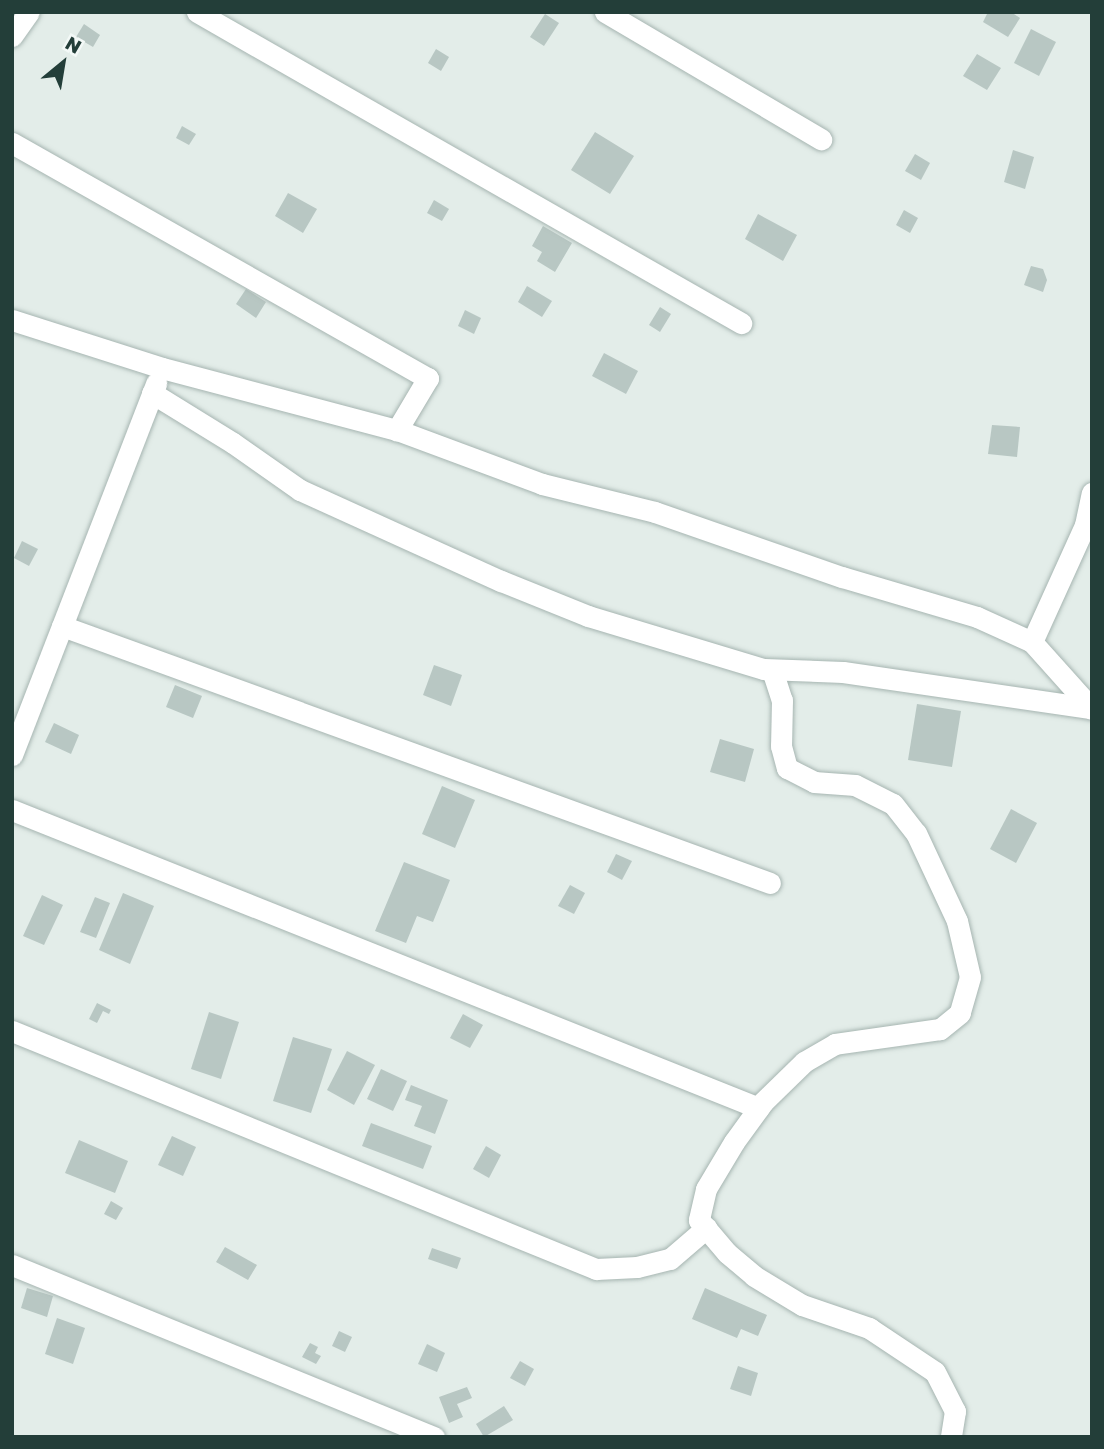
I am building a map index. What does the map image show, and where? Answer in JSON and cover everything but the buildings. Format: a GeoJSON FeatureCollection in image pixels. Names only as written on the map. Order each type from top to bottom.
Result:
{"type":"FeatureCollection","features":[{"type":"Feature","properties":{"kind":"street"},"geometry":{"type":"LineString","coordinates":[[12,36],[29,12]]}},
{"type":"Feature","properties":{"kind":"street"},"geometry":{"type":"LineString","coordinates":[[197,12],[741,323]]}},
{"type":"Feature","properties":{"kind":"street"},"geometry":{"type":"LineString","coordinates":[[605,12],[821,139]]}},
{"type":"Feature","properties":{"kind":"street"},"geometry":{"type":"LineString","coordinates":[[12,143],[428,378],[397,430]]}},
{"type":"Feature","properties":{"kind":"street"},"geometry":{"type":"LineString","coordinates":[[12,320],[162,368],[397,430],[542,484],[655,512],[842,577],[977,617],[1032,642],[1091,709]]}},
{"type":"Feature","properties":{"kind":"street"},"geometry":{"type":"LineString","coordinates":[[12,755],[162,368]]}},
{"type":"Feature","properties":{"kind":"street"},"geometry":{"type":"LineString","coordinates":[[152,393],[233,443],[300,490],[501,581],[588,616],[772,670],[843,673],[1091,709]]}},
{"type":"Feature","properties":{"kind":"street"},"geometry":{"type":"LineString","coordinates":[[1032,642],[1085,525],[1092,493]]}},
{"type":"Feature","properties":{"kind":"street"},"geometry":{"type":"LineString","coordinates":[[62,626],[770,883]]}},
{"type":"Feature","properties":{"kind":"street"},"geometry":{"type":"LineString","coordinates":[[772,670],[782,700],[781,746],[787,768],[814,782],[855,785],[893,804],[916,833],[957,921],[970,977],[960,1013],[940,1029],[835,1044],[804,1062],[759,1108],[706,1189],[699,1220],[727,1253],[754,1276],[802,1305],[869,1328],[935,1372],[955,1412],[951,1437]]}},
{"type":"Feature","properties":{"kind":"street"},"geometry":{"type":"LineString","coordinates":[[12,810],[759,1108]]}},
{"type":"Feature","properties":{"kind":"street"},"geometry":{"type":"LineString","coordinates":[[12,1031],[596,1269],[638,1268],[670,1259],[706,1227]]}},
{"type":"Feature","properties":{"kind":"street"},"geometry":{"type":"LineString","coordinates":[[12,1265],[434,1437]]}}]}
